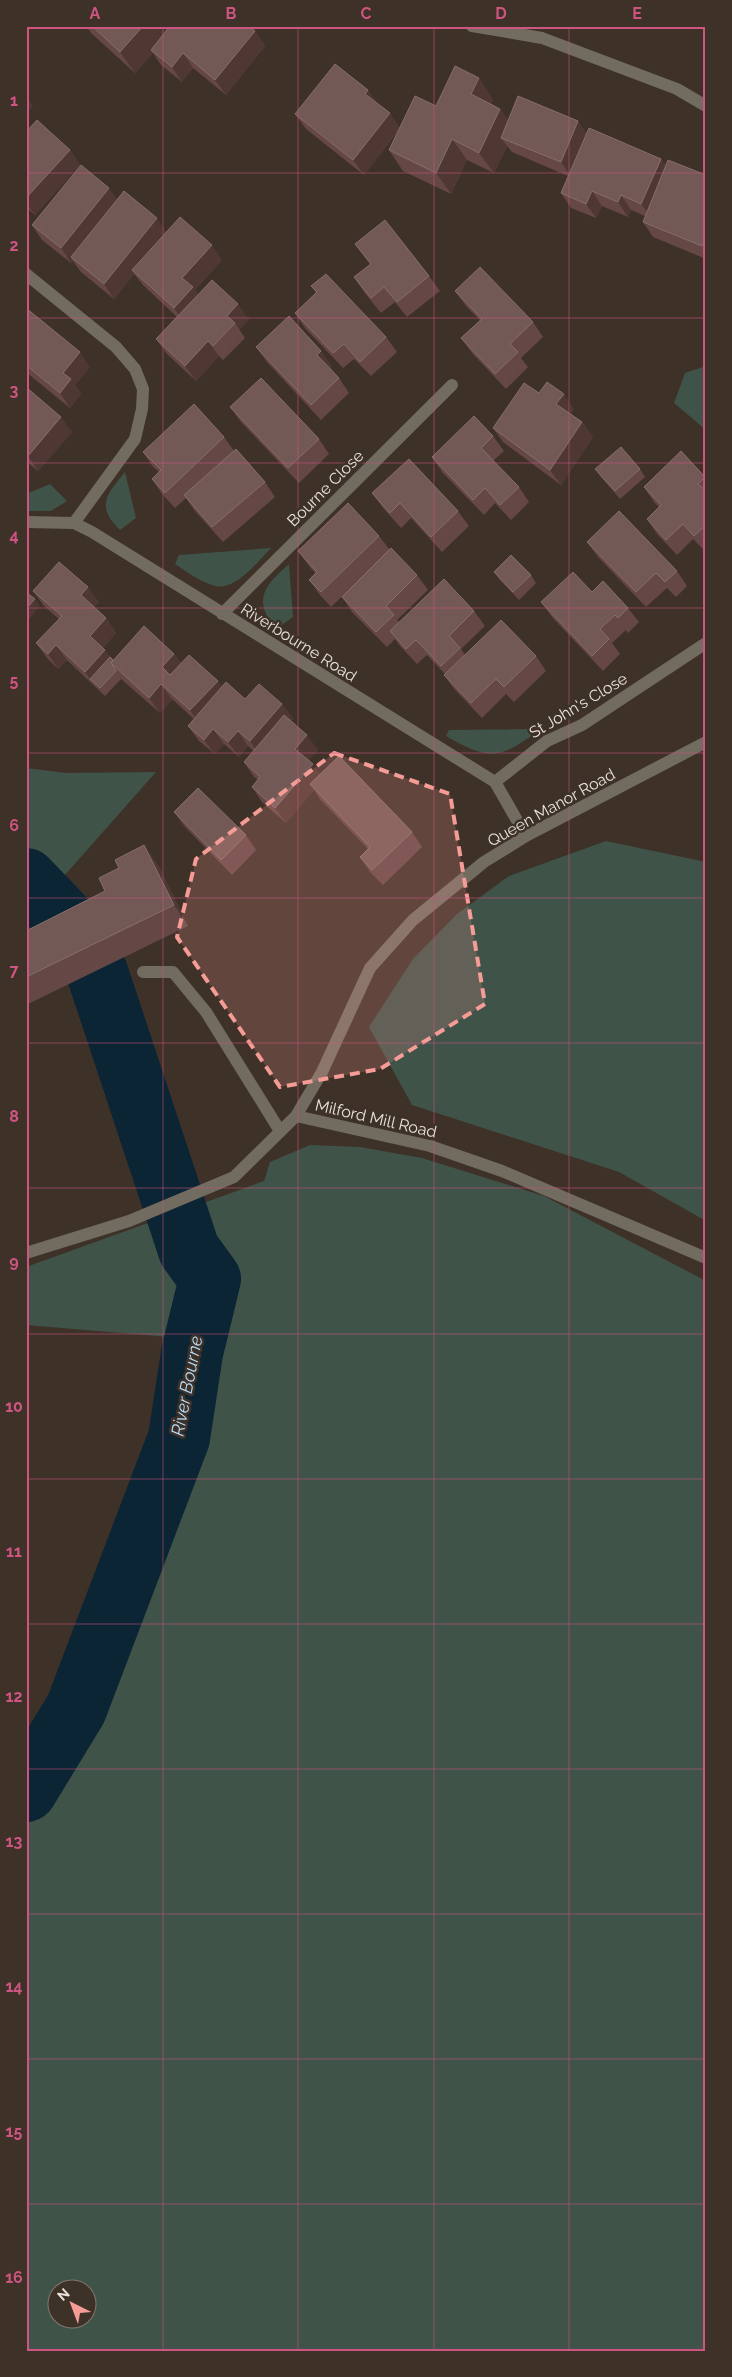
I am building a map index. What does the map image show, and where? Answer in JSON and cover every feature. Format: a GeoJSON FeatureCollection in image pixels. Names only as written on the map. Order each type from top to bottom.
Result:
{"type":"FeatureCollection","features":[{"type":"Feature","properties":{"kind":"street"},"geometry":{"type":"LineString","coordinates":[[472,26],[542,38],[678,90],[706,106]]}},
{"type":"Feature","properties":{"kind":"street"},"geometry":{"type":"LineString","coordinates":[[26,274],[116,347],[135,369],[143,389],[142,409],[135,439],[74,524]]}},
{"type":"Feature","properties":{"kind":"street","name":"Bourne Close"},"geometry":{"type":"LineString","coordinates":[[222,614],[452,385]]}},
{"type":"Feature","properties":{"kind":"street","name":"Riverbourne Road"},"geometry":{"type":"LineString","coordinates":[[26,522],[74,524],[92,532],[495,782],[526,836]]}},
{"type":"Feature","properties":{"kind":"street","name":"St John's Close"},"geometry":{"type":"LineString","coordinates":[[495,782],[547,741],[582,725],[706,643]]}},
{"type":"Feature","properties":{"kind":"street","name":"Queen Manor Road"},"geometry":{"type":"LineString","coordinates":[[296,1116],[322,1072],[370,968],[413,920],[484,862],[526,836],[706,742]]}},
{"type":"Feature","properties":{"kind":"street"},"geometry":{"type":"LineString","coordinates":[[143,972],[173,972],[206,1012],[280,1131]]}},
{"type":"Feature","properties":{"kind":"street","name":"Milford Mill Road"},"geometry":{"type":"LineString","coordinates":[[26,1253],[129,1221],[234,1177],[296,1116],[430,1146],[502,1171],[706,1258]]}},
{"type":"Feature","properties":{"kind":"highlighted area"},"geometry":{"type":"Polygon","coordinates":[[[334,753],[450,794],[485,1004],[380,1069],[280,1087],[177,937],[196,859],[334,753]]]}},
{"type":"Feature","properties":{"kind":"green space"},"geometry":{"type":"Polygon","coordinates":[[[706,366],[706,430],[674,403],[685,373],[706,366]]]}},
{"type":"Feature","properties":{"kind":"green space"},"geometry":{"type":"Polygon","coordinates":[[[125,472],[136,518],[120,530],[112,522],[108,514],[106,500],[113,487],[125,472]]]}},
{"type":"Feature","properties":{"kind":"green space"},"geometry":{"type":"Polygon","coordinates":[[[50,484],[67,501],[51,511],[26,511],[26,494],[50,484]]]}},
{"type":"Feature","properties":{"kind":"green space"},"geometry":{"type":"Polygon","coordinates":[[[271,548],[237,581],[220,587],[202,581],[175,564],[179,555],[271,548]]]}},
{"type":"Feature","properties":{"kind":"green space"},"geometry":{"type":"Polygon","coordinates":[[[289,564],[293,617],[276,629],[264,610],[264,594],[273,579],[289,564]]]}},
{"type":"Feature","properties":{"kind":"green space"},"geometry":{"type":"Polygon","coordinates":[[[541,729],[515,746],[495,754],[474,750],[446,736],[449,730],[541,729]]]}},
{"type":"Feature","properties":{"kind":"green space"},"geometry":{"type":"Polygon","coordinates":[[[26,768],[66,773],[156,772],[26,919],[26,768]]]}},
{"type":"Feature","properties":{"kind":"green space"},"geometry":{"type":"Polygon","coordinates":[[[606,841],[706,862],[706,1221],[619,1172],[412,1105],[369,1027],[413,959],[457,914],[509,876],[606,841]]]}},
{"type":"Feature","properties":{"kind":"green space"},"geometry":{"type":"Polygon","coordinates":[[[310,1145],[360,1147],[422,1158],[544,1196],[706,1281],[706,2351],[26,2351],[26,1828],[131,1630],[217,1341],[26,1325],[26,1267],[264,1181],[270,1162],[310,1145]]]}},
{"type":"Feature","properties":{"kind":"building"},"geometry":{"type":"Polygon","coordinates":[[[92,26],[143,26],[120,52],[92,26]]]}},
{"type":"Feature","properties":{"kind":"building"},"geometry":{"type":"Polygon","coordinates":[[[170,26],[249,26],[255,31],[215,80],[183,53],[172,67],[151,50],[170,26]]]}},
{"type":"Feature","properties":{"kind":"building"},"geometry":{"type":"Polygon","coordinates":[[[335,64],[368,90],[365,94],[390,113],[353,160],[295,114],[335,64]]]}},
{"type":"Feature","properties":{"kind":"building"},"geometry":{"type":"Polygon","coordinates":[[[455,66],[479,78],[471,94],[500,109],[479,153],[452,139],[436,173],[389,150],[415,96],[436,106],[455,66]]]}},
{"type":"Feature","properties":{"kind":"building"},"geometry":{"type":"Polygon","coordinates":[[[518,96],[578,121],[561,162],[501,138],[518,96]]]}},
{"type":"Feature","properties":{"kind":"building"},"geometry":{"type":"Polygon","coordinates":[[[37,120],[70,150],[26,198],[26,132],[37,120]]]}},
{"type":"Feature","properties":{"kind":"building"},"geometry":{"type":"Polygon","coordinates":[[[589,128],[661,159],[641,204],[621,195],[618,202],[592,191],[586,204],[561,193],[589,128]]]}},
{"type":"Feature","properties":{"kind":"building"},"geometry":{"type":"Polygon","coordinates":[[[668,160],[706,175],[706,237],[702,246],[643,222],[668,160]]]}},
{"type":"Feature","properties":{"kind":"building"},"geometry":{"type":"Polygon","coordinates":[[[81,165],[109,188],[61,248],[32,225],[81,165]]]}},
{"type":"Feature","properties":{"kind":"building"},"geometry":{"type":"Polygon","coordinates":[[[124,191],[157,218],[104,284],[71,257],[124,191]]]}},
{"type":"Feature","properties":{"kind":"building"},"geometry":{"type":"Polygon","coordinates":[[[180,217],[212,245],[182,278],[193,287],[174,308],[132,270],[180,217]]]}},
{"type":"Feature","properties":{"kind":"building"},"geometry":{"type":"Polygon","coordinates":[[[385,220],[429,276],[397,302],[384,287],[371,298],[354,277],[371,264],[355,244],[385,220]]]}},
{"type":"Feature","properties":{"kind":"building"},"geometry":{"type":"Polygon","coordinates":[[[480,267],[533,322],[510,344],[518,352],[495,374],[461,338],[482,319],[455,291],[480,267]]]}},
{"type":"Feature","properties":{"kind":"building"},"geometry":{"type":"Polygon","coordinates":[[[326,274],[386,337],[360,362],[344,344],[333,353],[295,313],[317,292],[311,286],[326,274]]]}},
{"type":"Feature","properties":{"kind":"building"},"geometry":{"type":"Polygon","coordinates":[[[212,280],[238,304],[227,316],[235,323],[213,346],[208,341],[185,366],[156,339],[212,280]]]}},
{"type":"Feature","properties":{"kind":"building"},"geometry":{"type":"Polygon","coordinates":[[[26,308],[80,352],[63,373],[71,379],[60,393],[26,365],[26,308]]]}},
{"type":"Feature","properties":{"kind":"building"},"geometry":{"type":"Polygon","coordinates":[[[289,316],[321,351],[317,355],[339,378],[311,405],[256,347],[289,316]]]}},
{"type":"Feature","properties":{"kind":"building"},"geometry":{"type":"Polygon","coordinates":[[[261,378],[319,439],[288,468],[230,407],[261,378]]]}},
{"type":"Feature","properties":{"kind":"building"},"geometry":{"type":"Polygon","coordinates":[[[547,382],[564,394],[556,404],[582,422],[550,470],[493,428],[524,383],[539,393],[547,382]]]}},
{"type":"Feature","properties":{"kind":"building"},"geometry":{"type":"Polygon","coordinates":[[[26,387],[61,417],[28,456],[26,455],[26,387]]]}},
{"type":"Feature","properties":{"kind":"building"},"geometry":{"type":"Polygon","coordinates":[[[194,404],[224,437],[165,493],[152,479],[161,470],[143,452],[194,404]]]}},
{"type":"Feature","properties":{"kind":"building"},"geometry":{"type":"Polygon","coordinates":[[[474,416],[493,436],[481,448],[519,487],[500,505],[485,488],[473,500],[432,457],[474,416]]]}},
{"type":"Feature","properties":{"kind":"building"},"geometry":{"type":"Polygon","coordinates":[[[621,447],[640,469],[615,491],[595,469],[621,447]]]}},
{"type":"Feature","properties":{"kind":"building"},"geometry":{"type":"Polygon","coordinates":[[[236,449],[265,482],[212,527],[184,495],[236,449]]]}},
{"type":"Feature","properties":{"kind":"building"},"geometry":{"type":"Polygon","coordinates":[[[681,451],[705,477],[698,484],[706,491],[706,525],[694,536],[683,524],[666,540],[647,519],[661,505],[644,487],[681,451]]]}},
{"type":"Feature","properties":{"kind":"building"},"geometry":{"type":"Polygon","coordinates":[[[409,459],[458,511],[431,537],[400,503],[390,513],[372,493],[409,459]]]}},
{"type":"Feature","properties":{"kind":"building"},"geometry":{"type":"Polygon","coordinates":[[[348,503],[379,536],[321,592],[309,580],[317,572],[298,551],[348,503]]]}},
{"type":"Feature","properties":{"kind":"building"},"geometry":{"type":"Polygon","coordinates":[[[619,511],[677,571],[665,582],[656,573],[636,592],[587,542],[619,511]]]}},
{"type":"Feature","properties":{"kind":"building"},"geometry":{"type":"Polygon","coordinates":[[[391,548],[417,575],[386,606],[394,615],[376,632],[342,597],[391,548]]]}},
{"type":"Feature","properties":{"kind":"building"},"geometry":{"type":"Polygon","coordinates":[[[511,555],[531,575],[513,592],[494,572],[511,555]]]}},
{"type":"Feature","properties":{"kind":"building"},"geometry":{"type":"Polygon","coordinates":[[[59,562],[88,587],[81,595],[106,618],[90,636],[105,650],[85,672],[56,645],[48,654],[36,643],[62,616],[33,591],[59,562]]]}},
{"type":"Feature","properties":{"kind":"building"},"geometry":{"type":"Polygon","coordinates":[[[573,572],[592,592],[603,581],[628,608],[618,618],[615,615],[600,629],[609,639],[592,656],[541,602],[573,572]]]}},
{"type":"Feature","properties":{"kind":"building"},"geometry":{"type":"Polygon","coordinates":[[[444,579],[474,611],[449,636],[460,648],[441,666],[416,640],[406,649],[390,631],[444,579]]]}},
{"type":"Feature","properties":{"kind":"building"},"geometry":{"type":"Polygon","coordinates":[[[26,592],[35,599],[26,609],[26,592]]]}},
{"type":"Feature","properties":{"kind":"building"},"geometry":{"type":"Polygon","coordinates":[[[501,620],[536,656],[504,687],[496,679],[471,703],[444,675],[501,620]]]}},
{"type":"Feature","properties":{"kind":"building"},"geometry":{"type":"Polygon","coordinates":[[[144,626],[174,654],[162,667],[170,675],[189,655],[218,681],[190,710],[161,684],[149,698],[111,663],[144,626]]]}},
{"type":"Feature","properties":{"kind":"building"},"geometry":{"type":"Polygon","coordinates":[[[110,657],[113,660],[111,663],[116,671],[100,688],[90,679],[110,657]]]}},
{"type":"Feature","properties":{"kind":"building"},"geometry":{"type":"Polygon","coordinates":[[[226,682],[245,699],[259,684],[282,704],[250,741],[238,731],[228,742],[213,729],[204,740],[188,726],[226,682]]]}},
{"type":"Feature","properties":{"kind":"building"},"geometry":{"type":"Polygon","coordinates":[[[284,715],[307,735],[295,749],[313,764],[275,808],[252,787],[260,777],[244,762],[284,715]]]}},
{"type":"Feature","properties":{"kind":"building"},"geometry":{"type":"Polygon","coordinates":[[[339,756],[412,832],[372,870],[360,857],[370,847],[310,784],[339,756]]]}},
{"type":"Feature","properties":{"kind":"building"},"geometry":{"type":"Polygon","coordinates":[[[198,788],[246,835],[221,860],[174,812],[198,788]]]}},
{"type":"Feature","properties":{"kind":"building"},"geometry":{"type":"Polygon","coordinates":[[[144,845],[174,905],[26,977],[26,931],[105,891],[99,878],[119,868],[115,860],[144,845]]]}},
{"type":"Feature","properties":{"kind":"waterway","name":"River Bourne"},"geometry":{"type":"LineString","coordinates":[[26,879],[74,929]]}},
{"type":"Feature","properties":{"kind":"waterway","name":"River Bourne"},"geometry":{"type":"LineString","coordinates":[[26,1791],[76,1709],[179,1438],[192,1353],[210,1279],[189,1250],[97,972]]}}]}
